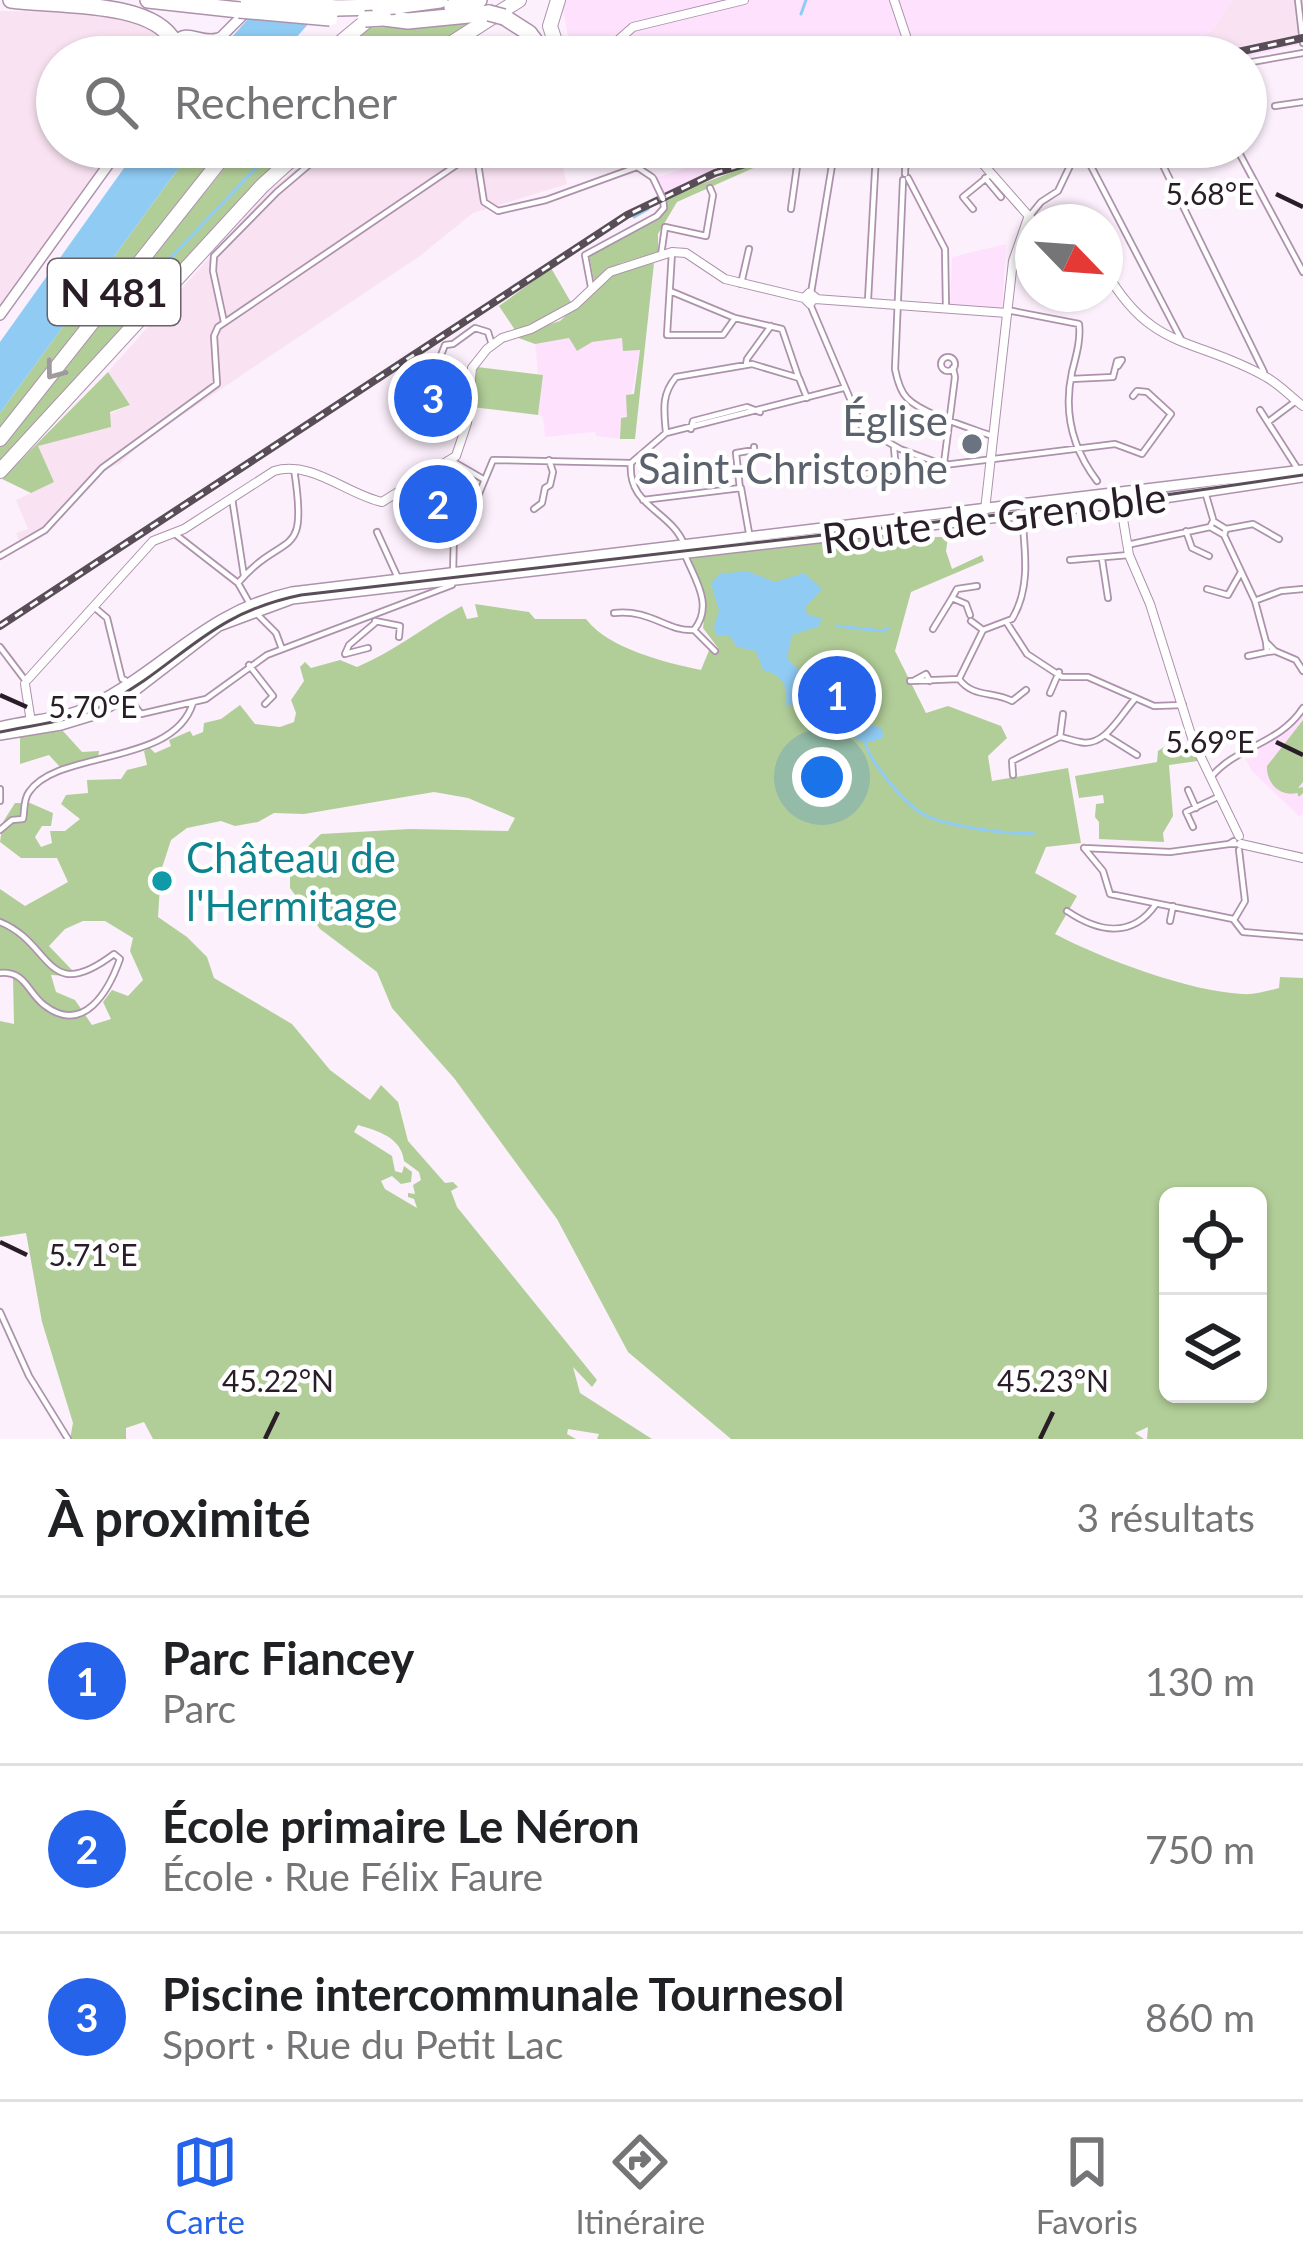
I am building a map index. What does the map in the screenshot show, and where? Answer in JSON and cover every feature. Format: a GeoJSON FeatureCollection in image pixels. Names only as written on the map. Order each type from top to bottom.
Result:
{"type":"FeatureCollection","features":[{"type":"Feature","properties":{"kind":"highway"},"geometry":{"type":"LineString","coordinates":[[10,0],[122,8],[156,21],[170,36]]}},
{"type":"Feature","properties":{"kind":"highway"},"geometry":{"type":"LineString","coordinates":[[148,0],[247,3],[334,13],[440,0]]}},
{"type":"Feature","properties":{"kind":"highway"},"geometry":{"type":"LineString","coordinates":[[463,36],[519,0]]}},
{"type":"Feature","properties":{"kind":"highway"},"geometry":{"type":"LineString","coordinates":[[553,36],[550,26],[558,0]]}},
{"type":"Feature","properties":{"kind":"highway"},"geometry":{"type":"LineString","coordinates":[[383,10],[408,21],[491,10],[531,36]]}},
{"type":"Feature","properties":{"kind":"highway"},"geometry":{"type":"LineString","coordinates":[[350,36],[383,10]]}},
{"type":"Feature","properties":{"kind":"highway","name":"N 481"},"geometry":{"type":"LineString","coordinates":[[0,440],[214,168]]}},
{"type":"Feature","properties":{"kind":"highway","name":"N 481"},"geometry":{"type":"LineString","coordinates":[[0,471],[283,168]]}},
{"type":"Feature","properties":{"kind":"main road"},"geometry":{"type":"LineString","coordinates":[[223,36],[247,3]]}},
{"type":"Feature","properties":{"kind":"main road"},"geometry":{"type":"LineString","coordinates":[[0,315],[108,168]]}},
{"type":"Feature","properties":{"kind":"main road","name":"Route de Grenoble"},"geometry":{"type":"LineString","coordinates":[[684,548],[1302,473]]}},
{"type":"Feature","properties":{"kind":"main road","name":"Route de Grenoble"},"geometry":{"type":"LineString","coordinates":[[684,548],[962,516]]}},
{"type":"Feature","properties":{"kind":"main road"},"geometry":{"type":"LineString","coordinates":[[253,609],[302,597],[684,548]]}},
{"type":"Feature","properties":{"kind":"main road"},"geometry":{"type":"LineString","coordinates":[[0,731],[84,719],[207,626],[292,592],[398,578],[453,577]]}},
{"type":"Feature","properties":{"kind":"street"},"geometry":{"type":"LineString","coordinates":[[622,36],[650,22],[744,0]]}},
{"type":"Feature","properties":{"kind":"street"},"geometry":{"type":"LineString","coordinates":[[894,0],[906,36]]}},
{"type":"Feature","properties":{"kind":"street"},"geometry":{"type":"LineString","coordinates":[[1298,0],[1303,43]]}},
{"type":"Feature","properties":{"kind":"street"},"geometry":{"type":"LineString","coordinates":[[1267,59],[1303,52]]}},
{"type":"Feature","properties":{"kind":"street"},"geometry":{"type":"LineString","coordinates":[[1275,106],[1303,102]]}},
{"type":"Feature","properties":{"kind":"street"},"geometry":{"type":"LineString","coordinates":[[224,322],[214,256],[305,168]]}},
{"type":"Feature","properties":{"kind":"street"},"geometry":{"type":"LineString","coordinates":[[0,546],[1,558],[50,526],[113,459],[214,386],[214,333],[224,322],[454,168]]}},
{"type":"Feature","properties":{"kind":"street"},"geometry":{"type":"LineString","coordinates":[[478,168],[484,202],[498,211],[546,200],[634,168]]}},
{"type":"Feature","properties":{"kind":"street"},"geometry":{"type":"LineString","coordinates":[[591,287],[585,255],[664,208],[653,178],[638,168]]}},
{"type":"Feature","properties":{"kind":"street"},"geometry":{"type":"LineString","coordinates":[[791,209],[797,168]]}},
{"type":"Feature","properties":{"kind":"street"},"geometry":{"type":"LineString","coordinates":[[832,168],[810,299],[862,427],[894,446],[944,465],[1115,444],[1138,455],[1148,451],[1171,414],[1147,392],[1133,396]]}},
{"type":"Feature","properties":{"kind":"street"},"geometry":{"type":"LineString","coordinates":[[868,305],[875,168]]}},
{"type":"Feature","properties":{"kind":"street"},"geometry":{"type":"LineString","coordinates":[[905,168],[898,384],[906,397],[992,436]]}},
{"type":"Feature","properties":{"kind":"street"},"geometry":{"type":"LineString","coordinates":[[982,168],[1001,197]]}},
{"type":"Feature","properties":{"kind":"street"},"geometry":{"type":"LineString","coordinates":[[1040,204],[1058,191],[1070,168]]}},
{"type":"Feature","properties":{"kind":"street"},"geometry":{"type":"LineString","coordinates":[[1091,168],[1184,344]]}},
{"type":"Feature","properties":{"kind":"street"},"geometry":{"type":"LineString","coordinates":[[1164,168],[1266,377]]}},
{"type":"Feature","properties":{"kind":"street"},"geometry":{"type":"LineString","coordinates":[[1247,168],[1303,272]]}},
{"type":"Feature","properties":{"kind":"street"},"geometry":{"type":"LineString","coordinates":[[905,177],[945,249],[946,312]]}},
{"type":"Feature","properties":{"kind":"street"},"geometry":{"type":"LineString","coordinates":[[973,209],[963,196],[988,177]]}},
{"type":"Feature","properties":{"kind":"street"},"geometry":{"type":"LineString","coordinates":[[988,177],[1015,204]]}},
{"type":"Feature","properties":{"kind":"street"},"geometry":{"type":"LineString","coordinates":[[710,188],[706,236],[665,227],[670,292],[667,335],[723,335],[735,318]]}},
{"type":"Feature","properties":{"kind":"street"},"geometry":{"type":"LineString","coordinates":[[741,284],[749,249]]}},
{"type":"Feature","properties":{"kind":"street"},"geometry":{"type":"LineString","coordinates":[[28,684],[154,542],[175,534],[274,471],[295,469],[321,476],[382,502],[452,460],[467,423],[472,368],[490,342],[554,319],[610,272],[667,254],[697,257],[717,276],[741,284],[810,299],[946,312],[1007,312],[1079,324],[1069,406],[1075,448],[1097,482]]}},
{"type":"Feature","properties":{"kind":"street"},"geometry":{"type":"LineString","coordinates":[[982,514],[1015,256]]}},
{"type":"Feature","properties":{"kind":"street"},"geometry":{"type":"LineString","coordinates":[[670,292],[735,318],[794,332]]}},
{"type":"Feature","properties":{"kind":"street"},"geometry":{"type":"LineString","coordinates":[[1123,297],[1132,311],[1184,344],[1266,377],[1299,404],[1268,422]]}},
{"type":"Feature","properties":{"kind":"street"},"geometry":{"type":"LineString","coordinates":[[746,365],[771,326]]}},
{"type":"Feature","properties":{"kind":"street"},"geometry":{"type":"LineString","coordinates":[[435,370],[445,345],[475,328],[488,332],[490,342]]}},
{"type":"Feature","properties":{"kind":"street"},"geometry":{"type":"LineString","coordinates":[[782,329],[807,398]]}},
{"type":"Feature","properties":{"kind":"street"},"geometry":{"type":"LineString","coordinates":[[666,433],[663,404],[666,389],[676,377],[746,365],[799,378]]}},
{"type":"Feature","properties":{"kind":"street"},"geometry":{"type":"LineString","coordinates":[[1071,379],[1113,377],[1118,366]]}},
{"type":"Feature","properties":{"kind":"street"},"geometry":{"type":"LineString","coordinates":[[944,465],[953,368]]}},
{"type":"Feature","properties":{"kind":"street"},"geometry":{"type":"LineString","coordinates":[[94,607],[107,618],[125,688],[141,714],[193,703],[282,649],[374,620],[449,588],[452,537],[479,494],[490,464],[498,459],[632,463],[666,433],[844,388]]}},
{"type":"Feature","properties":{"kind":"street","name":"Route de Grenoble"},"geometry":{"type":"LineString","coordinates":[[1260,410],[1302,473]]}},
{"type":"Feature","properties":{"kind":"street"},"geometry":{"type":"LineString","coordinates":[[863,474],[896,470],[894,446]]}},
{"type":"Feature","properties":{"kind":"street"},"geometry":{"type":"LineString","coordinates":[[750,538],[736,454],[754,447]]}},
{"type":"Feature","properties":{"kind":"street"},"geometry":{"type":"LineString","coordinates":[[452,460],[483,479]]}},
{"type":"Feature","properties":{"kind":"street"},"geometry":{"type":"LineString","coordinates":[[534,509],[550,485],[553,472],[548,460]]}},
{"type":"Feature","properties":{"kind":"street"},"geometry":{"type":"LineString","coordinates":[[614,613],[645,614],[684,631],[694,630],[702,620],[704,604],[674,525],[641,500],[632,482],[632,463]]}},
{"type":"Feature","properties":{"kind":"street"},"geometry":{"type":"LineString","coordinates":[[238,583],[291,544],[301,514],[295,469]]}},
{"type":"Feature","properties":{"kind":"street"},"geometry":{"type":"LineString","coordinates":[[641,500],[740,488]]}},
{"type":"Feature","properties":{"kind":"street"},"geometry":{"type":"LineString","coordinates":[[1204,488],[1212,524],[1225,532],[1271,651]]}},
{"type":"Feature","properties":{"kind":"street"},"geometry":{"type":"LineString","coordinates":[[232,497],[244,576]]}},
{"type":"Feature","properties":{"kind":"street"},"geometry":{"type":"LineString","coordinates":[[1120,498],[1128,550],[1193,741],[1238,842],[1245,901],[1233,920]]}},
{"type":"Feature","properties":{"kind":"street"},"geometry":{"type":"LineString","coordinates":[[958,679],[983,630],[1016,615],[1026,579],[1022,509]]}},
{"type":"Feature","properties":{"kind":"street"},"geometry":{"type":"LineString","coordinates":[[1070,560],[1102,560],[1212,524]]}},
{"type":"Feature","properties":{"kind":"street"},"geometry":{"type":"LineString","coordinates":[[1225,532],[1253,524],[1280,539]]}},
{"type":"Feature","properties":{"kind":"street"},"geometry":{"type":"LineString","coordinates":[[1186,531],[1192,548],[1209,556]]}},
{"type":"Feature","properties":{"kind":"street"},"geometry":{"type":"LineString","coordinates":[[377,532],[398,578]]}},
{"type":"Feature","properties":{"kind":"street"},"geometry":{"type":"LineString","coordinates":[[175,534],[238,583],[253,609],[276,633],[282,649]]}},
{"type":"Feature","properties":{"kind":"street"},"geometry":{"type":"LineString","coordinates":[[1102,560],[1108,598]]}},
{"type":"Feature","properties":{"kind":"street"},"geometry":{"type":"LineString","coordinates":[[1207,589],[1228,595],[1241,572]]}},
{"type":"Feature","properties":{"kind":"street"},"geometry":{"type":"LineString","coordinates":[[933,629],[957,589],[977,586]]}},
{"type":"Feature","properties":{"kind":"street"},"geometry":{"type":"LineString","coordinates":[[1255,601],[1303,589]]}},
{"type":"Feature","properties":{"kind":"street"},"geometry":{"type":"LineString","coordinates":[[952,598],[983,630]]}},
{"type":"Feature","properties":{"kind":"street"},"geometry":{"type":"LineString","coordinates":[[374,620],[397,624],[402,630],[399,637]]}},
{"type":"Feature","properties":{"kind":"street"},"geometry":{"type":"LineString","coordinates":[[368,648],[345,654],[374,620]]}},
{"type":"Feature","properties":{"kind":"street"},"geometry":{"type":"LineString","coordinates":[[1007,622],[1027,654],[1070,680],[1088,677],[1154,706],[1183,705]]}},
{"type":"Feature","properties":{"kind":"street"},"geometry":{"type":"LineString","coordinates":[[694,630],[715,651]]}},
{"type":"Feature","properties":{"kind":"street"},"geometry":{"type":"LineString","coordinates":[[0,647],[28,684],[31,726]]}},
{"type":"Feature","properties":{"kind":"street"},"geometry":{"type":"LineString","coordinates":[[1248,656],[1271,651],[1296,660],[1303,671]]}},
{"type":"Feature","properties":{"kind":"street"},"geometry":{"type":"LineString","coordinates":[[247,668],[252,681],[260,675],[273,695],[265,704]]}},
{"type":"Feature","properties":{"kind":"street"},"geometry":{"type":"LineString","coordinates":[[1050,693],[1060,673]]}},
{"type":"Feature","properties":{"kind":"street"},"geometry":{"type":"LineString","coordinates":[[912,681],[958,679]]}},
{"type":"Feature","properties":{"kind":"street"},"geometry":{"type":"LineString","coordinates":[[958,679],[978,694],[1012,701],[1026,690]]}},
{"type":"Feature","properties":{"kind":"street"},"geometry":{"type":"LineString","coordinates":[[1012,775],[1012,761],[1060,737],[1083,744],[1105,735],[1134,700]]}},
{"type":"Feature","properties":{"kind":"street"},"geometry":{"type":"LineString","coordinates":[[0,830],[12,820],[23,819],[31,788],[68,767],[148,745],[165,736],[193,703]]}},
{"type":"Feature","properties":{"kind":"street"},"geometry":{"type":"LineString","coordinates":[[1210,777],[1286,730],[1303,708]]}},
{"type":"Feature","properties":{"kind":"street"},"geometry":{"type":"LineString","coordinates":[[1060,737],[1063,714]]}},
{"type":"Feature","properties":{"kind":"street"},"geometry":{"type":"LineString","coordinates":[[1105,735],[1137,754]]}},
{"type":"Feature","properties":{"kind":"street"},"geometry":{"type":"LineString","coordinates":[[0,789],[0,801]]}},
{"type":"Feature","properties":{"kind":"street"},"geometry":{"type":"LineString","coordinates":[[1188,790],[1196,808]]}},
{"type":"Feature","properties":{"kind":"street"},"geometry":{"type":"LineString","coordinates":[[1192,827],[1186,812],[1220,796]]}},
{"type":"Feature","properties":{"kind":"street"},"geometry":{"type":"LineString","coordinates":[[1303,858],[1238,842],[1170,852],[1084,848],[1103,871],[1110,894],[1233,920],[1244,932],[1303,937]]}},
{"type":"Feature","properties":{"kind":"street"},"geometry":{"type":"LineString","coordinates":[[1067,911],[1100,929],[1124,929],[1156,904]]}},
{"type":"Feature","properties":{"kind":"street"},"geometry":{"type":"LineString","coordinates":[[1170,921],[1173,906]]}},
{"type":"Feature","properties":{"kind":"street"},"geometry":{"type":"LineString","coordinates":[[0,922],[17,931],[54,968],[68,974],[81,974],[119,954],[119,964],[100,1001],[79,1013],[42,1004],[20,976],[0,973]]}},
{"type":"Feature","properties":{"kind":"street"},"geometry":{"type":"LineString","coordinates":[[0,1312],[28,1376],[68,1439]]}},
{"type":"Feature","properties":{"kind":"shaded area"},"geometry":{"type":"Polygon","coordinates":[[[566,0],[1232,0],[1205,36],[568,36],[562,6],[566,0]]]}},
{"type":"Feature","properties":{"kind":"shaded area"},"geometry":{"type":"Polygon","coordinates":[[[1232,0],[1303,0],[1303,34],[1267,41],[1267,36],[1205,36],[1232,0]]]}},
{"type":"Feature","properties":{"kind":"shaded area"},"geometry":{"type":"Polygon","coordinates":[[[0,11],[84,12],[127,18],[160,36],[36,36],[36,168],[99,168],[0,306],[0,11]]]}},
{"type":"Feature","properties":{"kind":"shaded area"},"geometry":{"type":"Polygon","coordinates":[[[1299,35],[1300,45],[1267,52],[1267,41],[1299,35]]]}},
{"type":"Feature","properties":{"kind":"shaded area"},"geometry":{"type":"Polygon","coordinates":[[[298,168],[563,168],[567,184],[473,213],[420,256],[142,442],[120,464],[108,468],[47,534],[22,549],[16,533],[28,529],[16,500],[54,482],[37,446],[130,405],[108,372],[268,191],[298,168]]]}},
{"type":"Feature","properties":{"kind":"shaded area"},"geometry":{"type":"Polygon","coordinates":[[[686,168],[743,168],[665,198],[655,178],[686,168]]]}},
{"type":"Feature","properties":{"kind":"shaded area"},"geometry":{"type":"Polygon","coordinates":[[[1006,244],[1002,310],[950,306],[952,257],[1006,244]]]}},
{"type":"Feature","properties":{"kind":"shaded area"},"geometry":{"type":"Polygon","coordinates":[[[534,332],[592,342],[622,338],[640,350],[620,439],[595,432],[545,437],[543,417],[538,415],[543,376],[538,374],[534,332]]]}},
{"type":"Feature","properties":{"kind":"shaded area"},"geometry":{"type":"Polygon","coordinates":[[[431,484],[465,504],[442,541],[413,534],[427,506],[420,501],[431,484]]]}},
{"type":"Feature","properties":{"kind":"shaded area"},"geometry":{"type":"Polygon","coordinates":[[[1303,711],[1300,817],[1252,771],[1243,755],[1283,734],[1303,711]]]}},
{"type":"Feature","properties":{"kind":"green space"},"geometry":{"type":"Polygon","coordinates":[[[484,16],[452,36],[357,36],[366,28],[448,24],[484,16]]]}},
{"type":"Feature","properties":{"kind":"green space"},"geometry":{"type":"Polygon","coordinates":[[[179,168],[210,168],[0,433],[0,413],[179,168]]]}},
{"type":"Feature","properties":{"kind":"green space"},"geometry":{"type":"Polygon","coordinates":[[[225,168],[278,168],[0,464],[0,444],[225,168]]]}},
{"type":"Feature","properties":{"kind":"green space"},"geometry":{"type":"Polygon","coordinates":[[[754,168],[677,202],[658,234],[658,252],[621,263],[594,281],[589,255],[664,214],[665,198],[754,168]]]}},
{"type":"Feature","properties":{"kind":"green space"},"geometry":{"type":"Polygon","coordinates":[[[654,263],[635,439],[620,439],[621,418],[627,417],[626,395],[634,394],[640,350],[623,351],[622,338],[592,342],[577,351],[569,338],[535,344],[513,336],[560,321],[610,275],[654,263]]]}},
{"type":"Feature","properties":{"kind":"green space"},"geometry":{"type":"Polygon","coordinates":[[[551,268],[572,304],[536,325],[515,330],[499,306],[551,268]]]}},
{"type":"Feature","properties":{"kind":"green space"},"geometry":{"type":"Polygon","coordinates":[[[477,367],[543,375],[538,415],[472,407],[477,367]]]}},
{"type":"Feature","properties":{"kind":"green space"},"geometry":{"type":"Polygon","coordinates":[[[108,372],[130,405],[110,412],[111,427],[38,446],[54,482],[31,493],[2,479],[108,372]]]}},
{"type":"Feature","properties":{"kind":"green space"},"geometry":{"type":"Polygon","coordinates":[[[916,531],[922,537],[948,537],[946,551],[952,569],[982,555],[984,561],[911,592],[895,651],[926,713],[948,706],[1001,726],[1007,738],[988,756],[992,781],[1068,768],[1081,843],[1046,847],[1035,873],[1077,896],[1055,934],[1146,972],[1220,992],[1256,993],[1279,988],[1280,977],[1303,978],[1303,1439],[1147,1439],[1148,1427],[1135,1433],[1144,1439],[731,1439],[628,1352],[557,1219],[454,1078],[392,1008],[377,972],[320,929],[290,888],[290,864],[321,834],[508,831],[515,818],[468,798],[434,792],[304,814],[274,813],[235,826],[221,821],[187,828],[171,840],[161,871],[158,917],[207,957],[214,978],[292,1024],[330,1070],[370,1100],[381,1085],[398,1102],[408,1141],[445,1183],[458,1187],[451,1191],[457,1207],[597,1380],[592,1387],[573,1367],[580,1393],[652,1439],[597,1439],[599,1434],[568,1429],[567,1434],[576,1439],[153,1439],[144,1422],[126,1428],[126,1439],[70,1439],[73,1423],[42,1322],[26,1233],[0,1237],[0,1021],[14,1024],[13,977],[0,975],[0,889],[25,906],[68,882],[57,858],[21,858],[0,842],[3,822],[15,803],[30,803],[53,813],[51,826],[42,826],[35,837],[41,847],[52,843],[50,831],[65,831],[80,819],[61,804],[66,795],[88,793],[87,780],[121,779],[127,770],[147,765],[144,751],[150,748],[155,753],[171,746],[169,740],[190,731],[193,736],[203,732],[204,723],[221,719],[240,705],[255,724],[280,727],[294,722],[291,700],[304,681],[300,667],[305,662],[311,668],[340,660],[357,667],[462,606],[467,619],[478,617],[475,604],[529,612],[535,619],[586,619],[623,646],[701,670],[710,648],[718,648],[703,628],[706,601],[690,556],[916,531]],[[83,921],[65,929],[49,946],[72,970],[68,976],[51,975],[56,992],[75,1000],[92,1025],[111,1019],[103,1002],[112,990],[128,996],[143,980],[130,951],[133,938],[105,921],[83,921]],[[358,1125],[354,1132],[392,1156],[395,1171],[402,1173],[404,1166],[412,1172],[411,1182],[401,1184],[392,1176],[381,1181],[385,1189],[417,1208],[408,1193],[415,1194],[419,1172],[404,1161],[387,1136],[358,1125]]]}},
{"type":"Feature","properties":{"kind":"green space"},"geometry":{"type":"Polygon","coordinates":[[[1303,720],[1303,782],[1298,788],[1303,787],[1303,793],[1299,797],[1275,787],[1267,766],[1303,720]]]}},
{"type":"Feature","properties":{"kind":"green space"},"geometry":{"type":"Polygon","coordinates":[[[63,731],[82,752],[99,751],[98,759],[60,767],[49,755],[20,764],[20,735],[63,731]]]}},
{"type":"Feature","properties":{"kind":"green space"},"geometry":{"type":"Polygon","coordinates":[[[1173,741],[1190,746],[1198,761],[1169,765],[1173,816],[1163,833],[1164,842],[1099,839],[1096,804],[1104,803],[1103,795],[1079,798],[1075,776],[1157,762],[1158,751],[1173,741]]]}},
{"type":"Feature","properties":{"kind":"water"},"geometry":{"type":"Polygon","coordinates":[[[265,0],[310,22],[298,36],[233,36],[265,0]]]}},
{"type":"Feature","properties":{"kind":"water"},"geometry":{"type":"Polygon","coordinates":[[[124,168],[179,168],[0,413],[0,342],[124,168]]]}},
{"type":"Feature","properties":{"kind":"water"},"geometry":{"type":"Polygon","coordinates":[[[747,571],[775,582],[804,573],[822,589],[805,608],[808,615],[821,618],[820,626],[792,635],[787,658],[817,678],[873,689],[878,707],[865,723],[882,728],[883,738],[866,742],[852,737],[844,727],[851,709],[829,688],[814,688],[809,703],[786,705],[783,682],[763,670],[756,651],[737,647],[729,635],[716,635],[719,611],[711,583],[720,574],[747,571]]]}},
{"type":"Feature","properties":{"kind":"waterway"},"geometry":{"type":"LineString","coordinates":[[801,14],[806,0]]}},
{"type":"Feature","properties":{"kind":"waterway"},"geometry":{"type":"LineString","coordinates":[[143,287],[256,168]]}},
{"type":"Feature","properties":{"kind":"waterway"},"geometry":{"type":"LineString","coordinates":[[634,217],[648,209],[646,205]]}},
{"type":"Feature","properties":{"kind":"waterway"},"geometry":{"type":"LineString","coordinates":[[837,626],[888,628]]}},
{"type":"Feature","properties":{"kind":"waterway"},"geometry":{"type":"LineString","coordinates":[[865,742],[888,781],[923,814],[977,829],[1034,833]]}},
{"type":"Feature","properties":{"kind":"tram line"},"geometry":{"type":"LineString","coordinates":[[0,732],[95,709],[242,614],[301,595],[1145,498],[1303,475]]}},
{"type":"Feature","properties":{"kind":"railway"},"geometry":{"type":"LineString","coordinates":[[1267,46],[1303,38]]}},
{"type":"Feature","properties":{"kind":"railway"},"geometry":{"type":"LineString","coordinates":[[0,626],[627,215],[732,168]]}},
{"type":"Feature","properties":{"kind":"place","name":"Piscine intercommunale Tournesol"},"geometry":{"type":"Point","coordinates":[433,398]}},
{"type":"Feature","properties":{"kind":"place","name":"Église Saint-Christophe"},"geometry":{"type":"Point","coordinates":[972,444]}},
{"type":"Feature","properties":{"kind":"place","name":"École primaire Le Néron"},"geometry":{"type":"Point","coordinates":[438,504]}},
{"type":"Feature","properties":{"kind":"place","name":"Parc Fiancey"},"geometry":{"type":"Point","coordinates":[837,695]}},
{"type":"Feature","properties":{"kind":"place","name":"Château de l'Hermitage"},"geometry":{"type":"Point","coordinates":[162,881]}}]}
